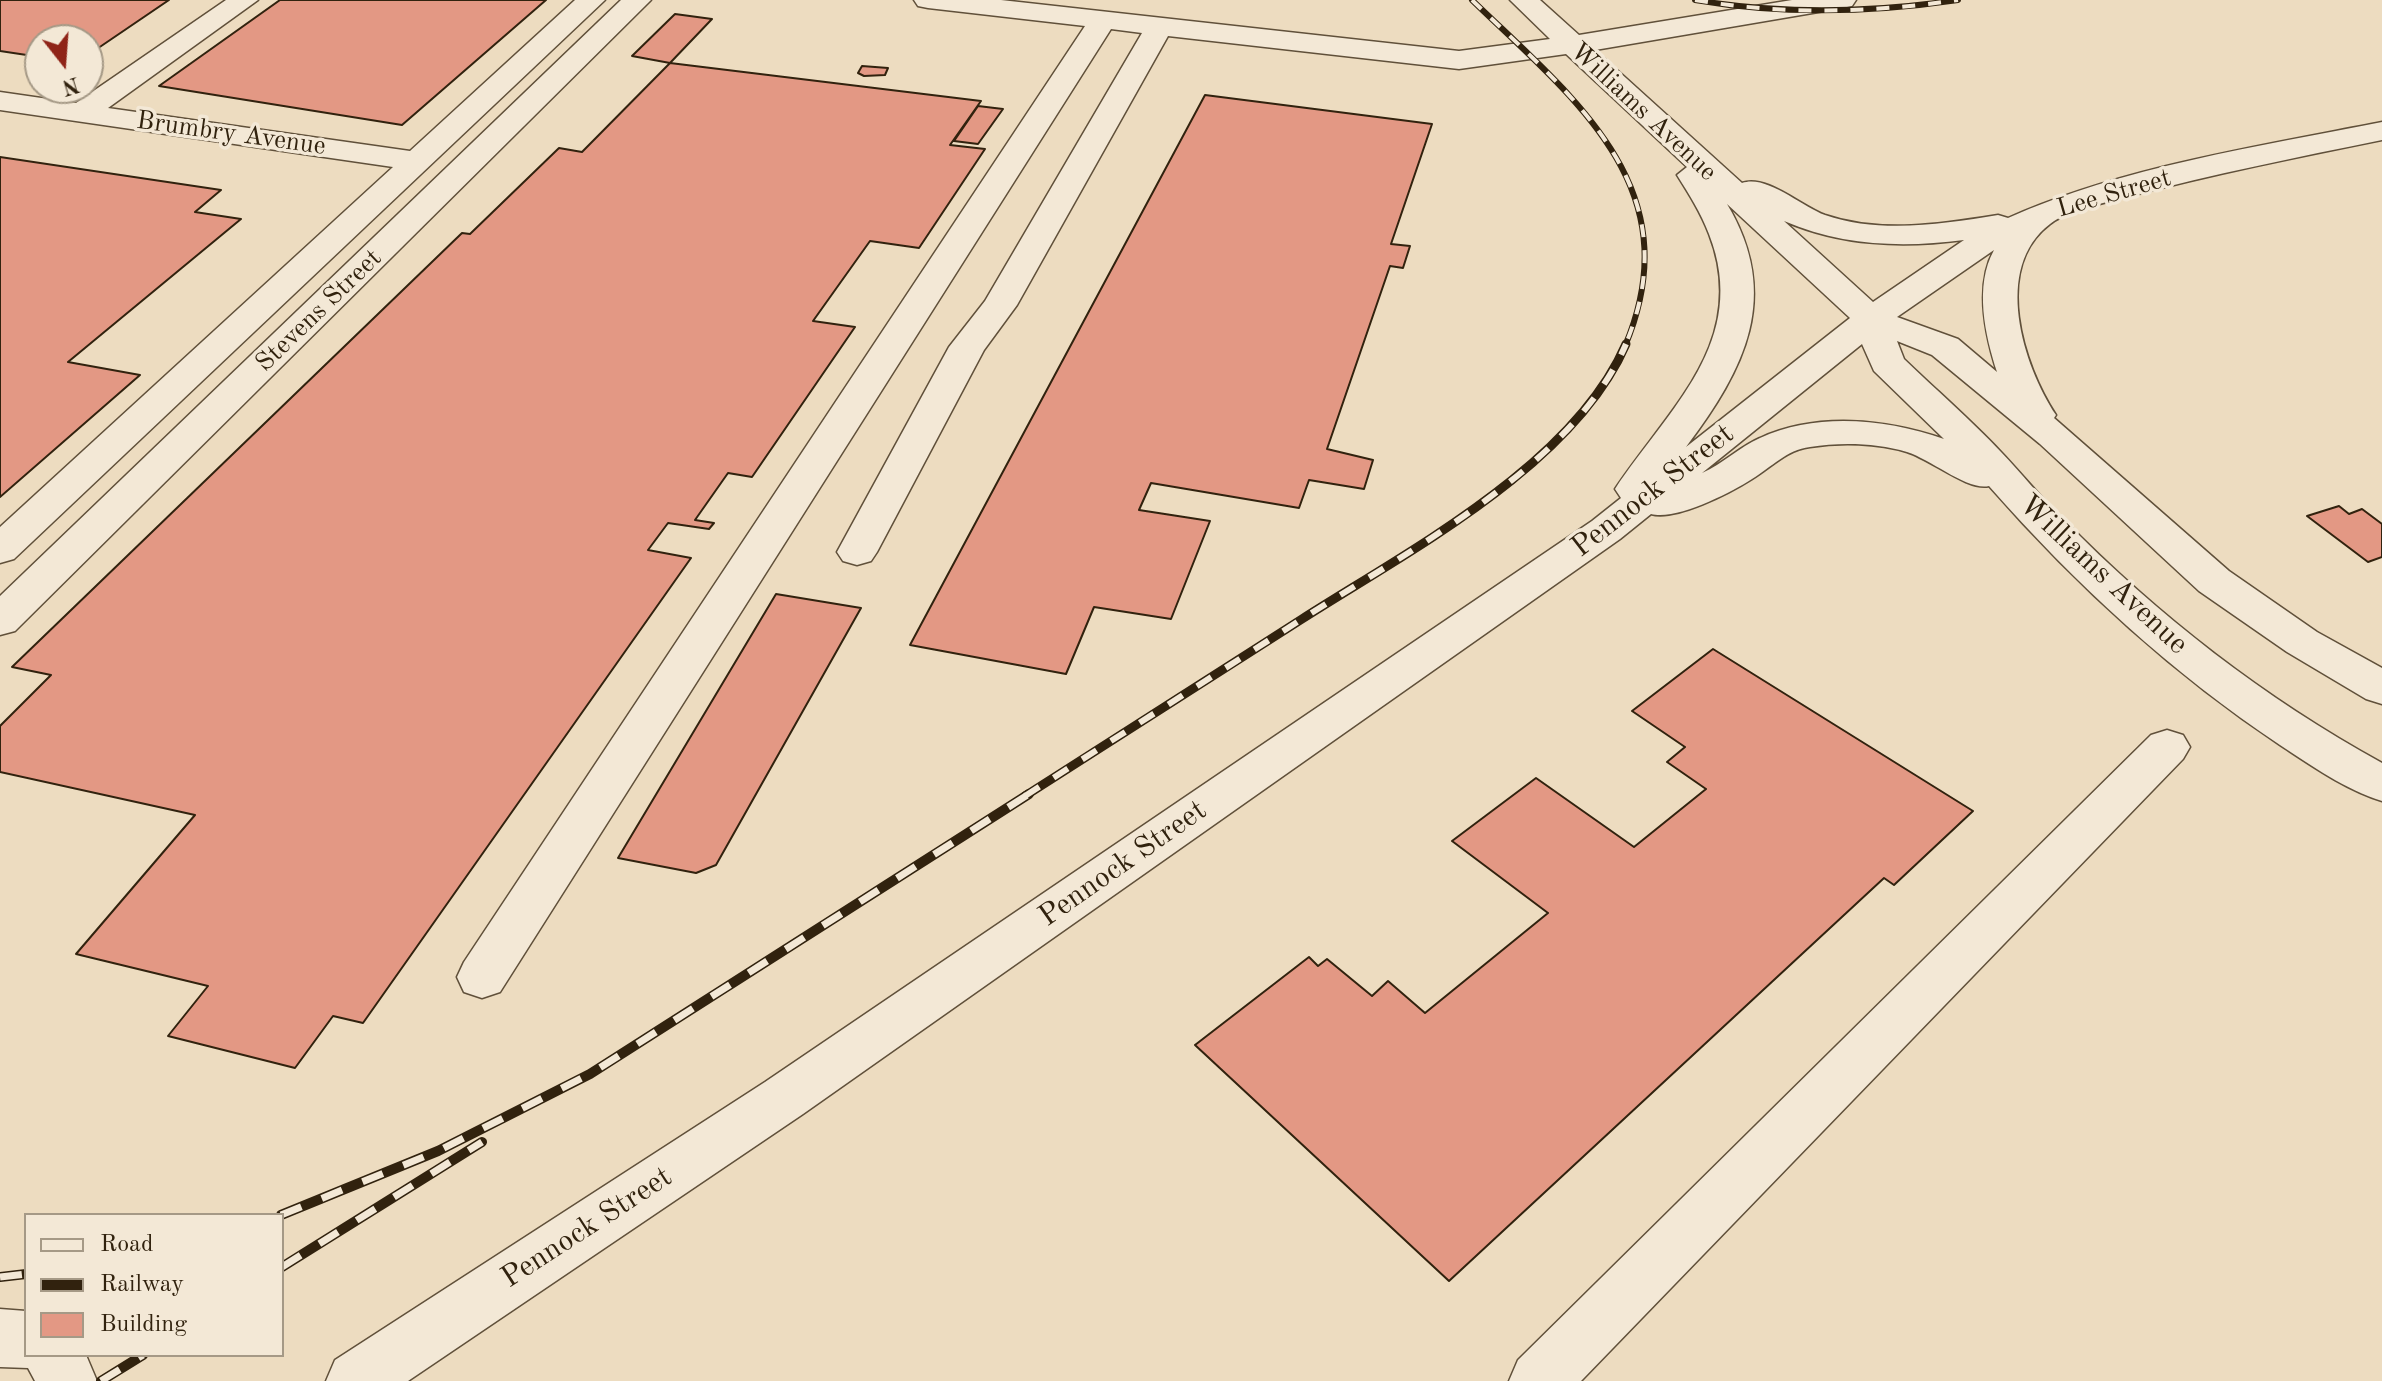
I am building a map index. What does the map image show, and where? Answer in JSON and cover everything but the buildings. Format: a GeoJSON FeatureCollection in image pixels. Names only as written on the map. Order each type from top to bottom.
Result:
{"type":"FeatureCollection","features":[{"type":"Feature","properties":{"kind":"street"},"geometry":{"type":"LineString","coordinates":[[81,113],[244,0]]}},
{"type":"Feature","properties":{"kind":"street","name":"Stevens Street"},"geometry":{"type":"LineString","coordinates":[[0,550],[591,0]]}},
{"type":"Feature","properties":{"kind":"street","name":"Stevens Street"},"geometry":{"type":"LineString","coordinates":[[0,621],[637,0]]}},
{"type":"Feature","properties":{"kind":"street"},"geometry":{"type":"LineString","coordinates":[[928,0],[1459,60],[1571,45],[1842,0]]}},
{"type":"Feature","properties":{"kind":"street","name":"Williams Avenue"},"geometry":{"type":"LineString","coordinates":[[1524,0],[1871,319],[1945,347],[2053,436],[2214,581],[2302,642],[2382,688]]}},
{"type":"Feature","properties":{"kind":"street"},"geometry":{"type":"LineString","coordinates":[[482,977],[1102,21]]}},
{"type":"Feature","properties":{"kind":"street"},"geometry":{"type":"LineString","coordinates":[[857,552],[967,347],[1000,305],[1159,27]]}},
{"type":"Feature","properties":{"kind":"street","name":"Brumbry Avenue"},"geometry":{"type":"LineString","coordinates":[[0,101],[415,161]]}},
{"type":"Feature","properties":{"kind":"street","name":"Lee Street"},"geometry":{"type":"LineString","coordinates":[[1871,319],[1986,240],[2039,216],[2088,198],[2229,161],[2382,131]]}},
{"type":"Feature","properties":{"kind":"street"},"geometry":{"type":"LineString","coordinates":[[1667,134],[1791,213],[1837,227],[1912,236],[1938,235],[2039,216]]}},
{"type":"Feature","properties":{"kind":"street"},"geometry":{"type":"LineString","coordinates":[[1606,530],[1722,364],[1734,337],[1738,315],[1735,263],[1728,238],[1715,211],[1667,134]]}},
{"type":"Feature","properties":{"kind":"street"},"geometry":{"type":"LineString","coordinates":[[2039,216],[2009,252],[2002,271],[2002,305],[2015,375],[2029,405],[2053,436]]}},
{"type":"Feature","properties":{"kind":"street","name":"Williams Avenue"},"geometry":{"type":"LineString","coordinates":[[1871,319],[1887,363],[1985,458],[2049,529],[2187,655],[2240,696],[2318,748],[2382,784]]}},
{"type":"Feature","properties":{"kind":"street","name":"Pennock Street"},"geometry":{"type":"LineString","coordinates":[[356,1381],[784,1098],[1606,530],[1871,319]]}},
{"type":"Feature","properties":{"kind":"street"},"geometry":{"type":"LineString","coordinates":[[1606,530],[1738,471],[1770,447],[1794,439],[1846,433],[1901,439],[1941,451],[1961,462],[2049,529]]}},
{"type":"Feature","properties":{"kind":"street"},"geometry":{"type":"LineString","coordinates":[[1539,1381],[2167,747]]}},
{"type":"Feature","properties":{"kind":"street"},"geometry":{"type":"LineString","coordinates":[[0,1338],[24,1340]]}},
{"type":"Feature","properties":{"kind":"street"},"geometry":{"type":"LineString","coordinates":[[54,1357],[67,1381]]}},
{"type":"Feature","properties":{"kind":"railway"},"geometry":{"type":"LineString","coordinates":[[1472,0],[1583,111],[1612,150],[1633,193],[1644,239],[1642,290],[1625,345]]}},
{"type":"Feature","properties":{"kind":"railway"},"geometry":{"type":"LineString","coordinates":[[1695,0],[1794,10],[1892,8],[1958,0]]}},
{"type":"Feature","properties":{"kind":"railway"},"geometry":{"type":"LineString","coordinates":[[1025,796],[1484,501],[1529,466],[1568,428],[1601,388],[1625,345]]}},
{"type":"Feature","properties":{"kind":"railway"},"geometry":{"type":"LineString","coordinates":[[284,1214],[438,1151],[590,1074],[1029,794]]}},
{"type":"Feature","properties":{"kind":"railway"},"geometry":{"type":"LineString","coordinates":[[284,1266],[482,1142]]}},
{"type":"Feature","properties":{"kind":"railway"},"geometry":{"type":"LineString","coordinates":[[0,1277],[24,1274]]}},
{"type":"Feature","properties":{"kind":"railway"},"geometry":{"type":"LineString","coordinates":[[101,1381],[140,1357]]}}]}
